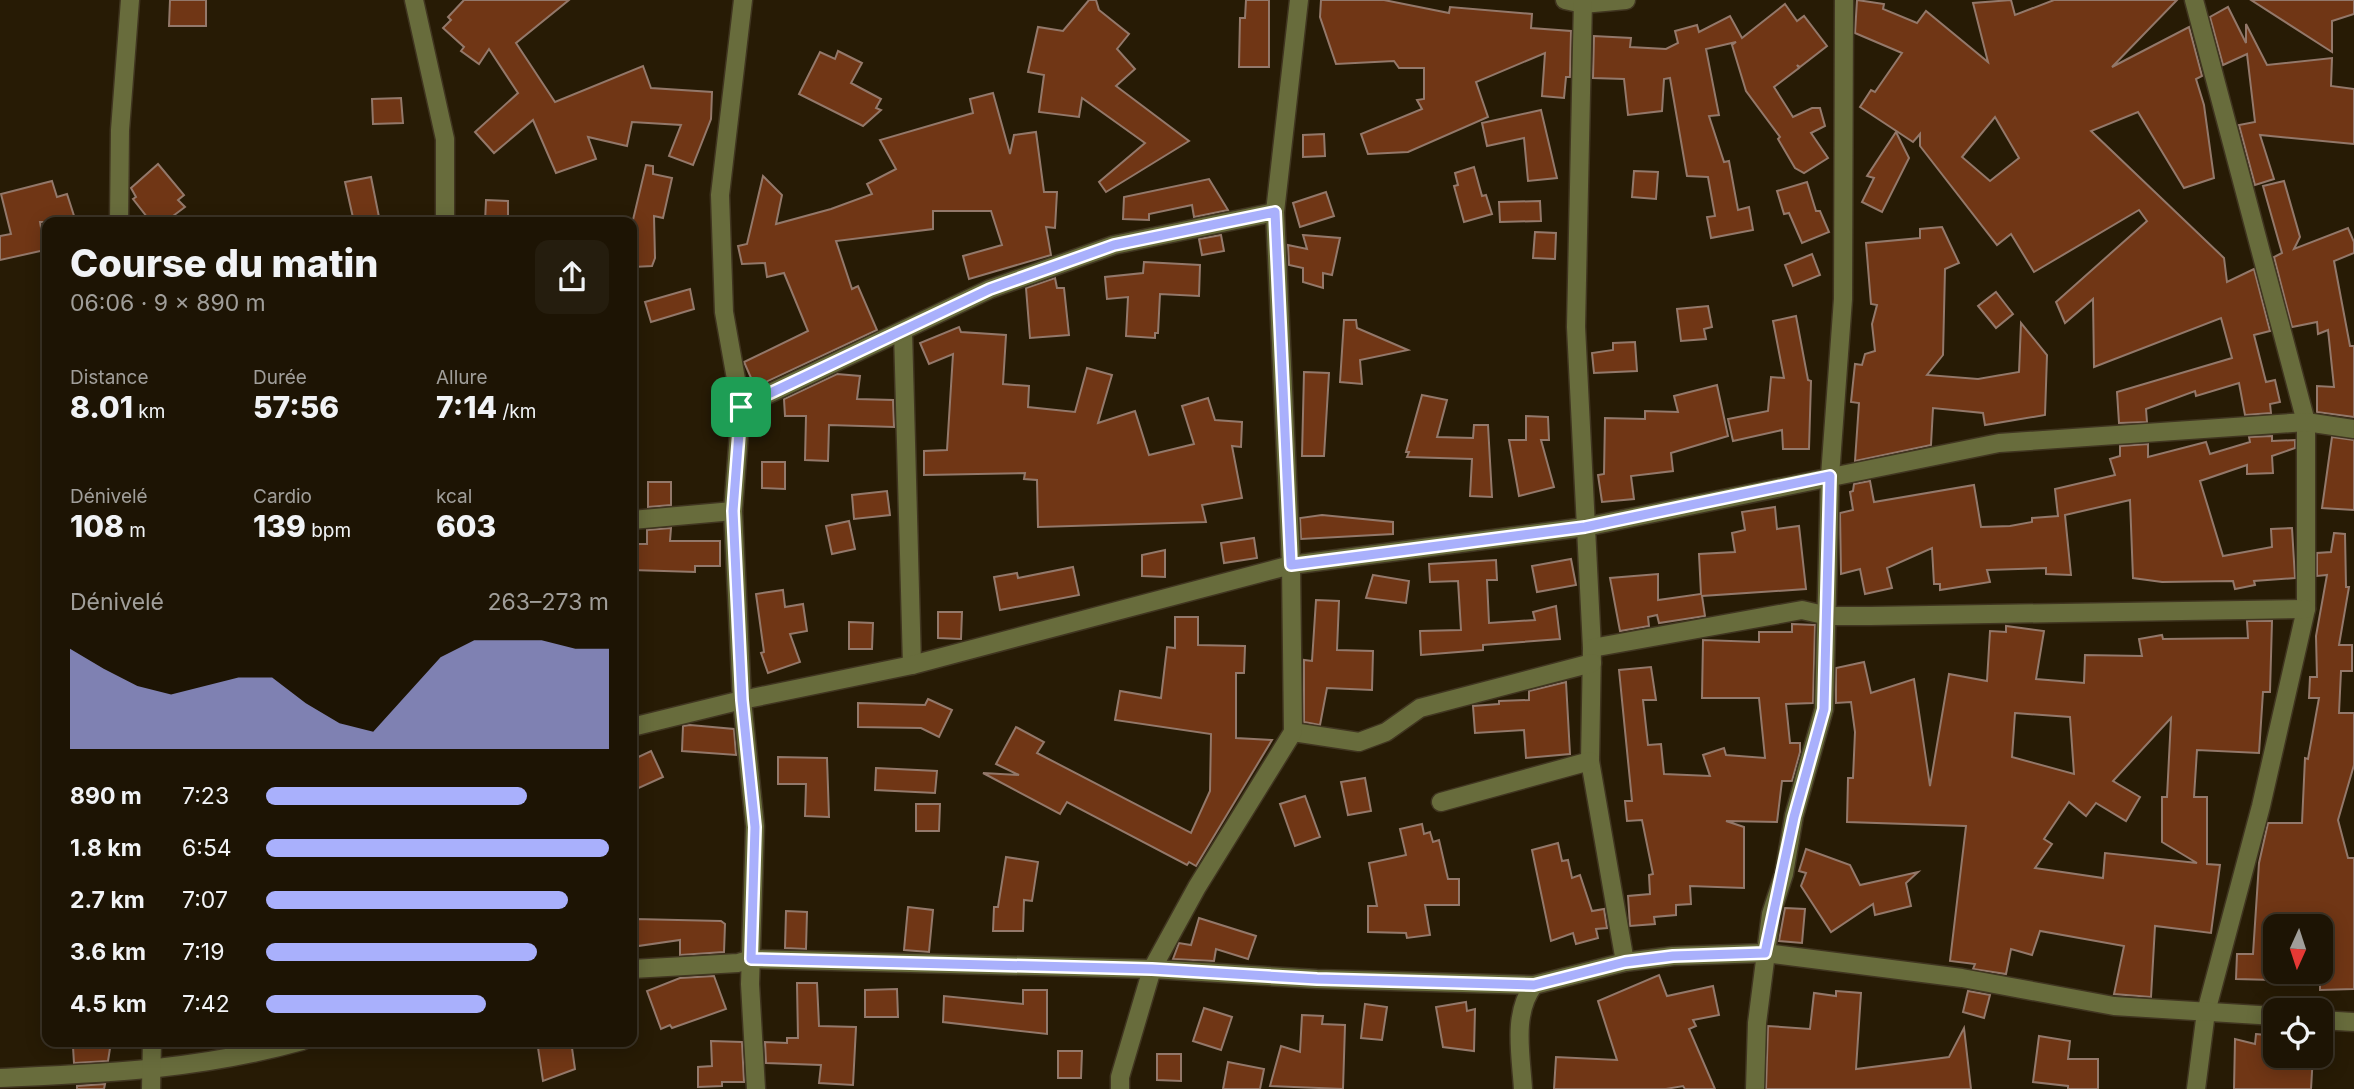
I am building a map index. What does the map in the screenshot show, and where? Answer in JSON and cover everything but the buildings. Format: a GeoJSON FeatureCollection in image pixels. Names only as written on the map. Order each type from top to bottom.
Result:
{"type":"FeatureCollection","features":[{"type":"Feature","properties":{"kind":"street"},"geometry":{"type":"LineString","coordinates":[[119,217],[120,130],[130,0]]}},
{"type":"Feature","properties":{"kind":"street"},"geometry":{"type":"LineString","coordinates":[[414,0],[445,139],[445,217]]}},
{"type":"Feature","properties":{"kind":"street"},"geometry":{"type":"LineString","coordinates":[[743,0],[720,195],[724,312],[741,407],[733,511],[742,700],[755,827],[750,984],[756,1089]]}},
{"type":"Feature","properties":{"kind":"street"},"geometry":{"type":"LineString","coordinates":[[1120,1089],[1120,1077],[1152,969],[1197,887],[1293,732],[1291,565],[1275,212],[1299,0]]}},
{"type":"Feature","properties":{"kind":"street"},"geometry":{"type":"LineString","coordinates":[[1625,962],[1590,761],[1592,656],[1576,327],[1577,1],[1626,0]]}},
{"type":"Feature","properties":{"kind":"street"},"geometry":{"type":"LineString","coordinates":[[1755,1089],[1757,1023],[1765,953],[1794,817],[1824,709],[1830,476],[1843,299],[1843,0]]}},
{"type":"Feature","properties":{"kind":"street"},"geometry":{"type":"LineString","coordinates":[[2194,0],[2306,422],[2306,609],[2261,806],[2206,1012],[2196,1089]]}},
{"type":"Feature","properties":{"kind":"street"},"geometry":{"type":"LineString","coordinates":[[741,407],[990,289],[1114,245],[1275,212]]}},
{"type":"Feature","properties":{"kind":"street"},"geometry":{"type":"LineString","coordinates":[[903,331],[912,666]]}},
{"type":"Feature","properties":{"kind":"street"},"geometry":{"type":"LineString","coordinates":[[637,726],[742,700],[912,666],[1291,565],[1585,527],[1998,443],[2306,422],[2354,429]]}},
{"type":"Feature","properties":{"kind":"street"},"geometry":{"type":"LineString","coordinates":[[637,520],[733,511]]}},
{"type":"Feature","properties":{"kind":"street"},"geometry":{"type":"LineString","coordinates":[[1293,732],[1359,742],[1386,732],[1420,708],[1592,656],[1790,612],[1814,611],[1828,616],[2306,609]]}},
{"type":"Feature","properties":{"kind":"street"},"geometry":{"type":"LineString","coordinates":[[1441,802],[1590,761]]}},
{"type":"Feature","properties":{"kind":"street"},"geometry":{"type":"LineString","coordinates":[[637,969],[738,963],[751,959],[1152,969],[1317,979],[1534,985],[1625,962],[1673,956],[1765,953],[1962,978],[2114,1006],[2263,1015]]}},
{"type":"Feature","properties":{"kind":"street"},"geometry":{"type":"LineString","coordinates":[[1523,1089],[1520,1013],[1525,996],[1534,985]]}},
{"type":"Feature","properties":{"kind":"street"},"geometry":{"type":"LineString","coordinates":[[2333,1021],[2354,1022]]}},
{"type":"Feature","properties":{"kind":"street"},"geometry":{"type":"LineString","coordinates":[[151,1080],[152,1047]]}},
{"type":"Feature","properties":{"kind":"street"},"geometry":{"type":"LineString","coordinates":[[0,1078],[151,1080],[277,1047]]}},
{"type":"Feature","properties":{"kind":"route"},"geometry":{"type":"LineString","coordinates":[[1275,212],[1291,565],[1585,527],[1830,476],[1824,709],[1794,817],[1784,874],[1771,914],[1765,953],[1673,956],[1625,962],[1534,985],[1317,979],[1152,969],[751,959],[755,827],[742,700],[733,511],[741,407],[990,289],[1114,245],[1275,212]]}}]}
